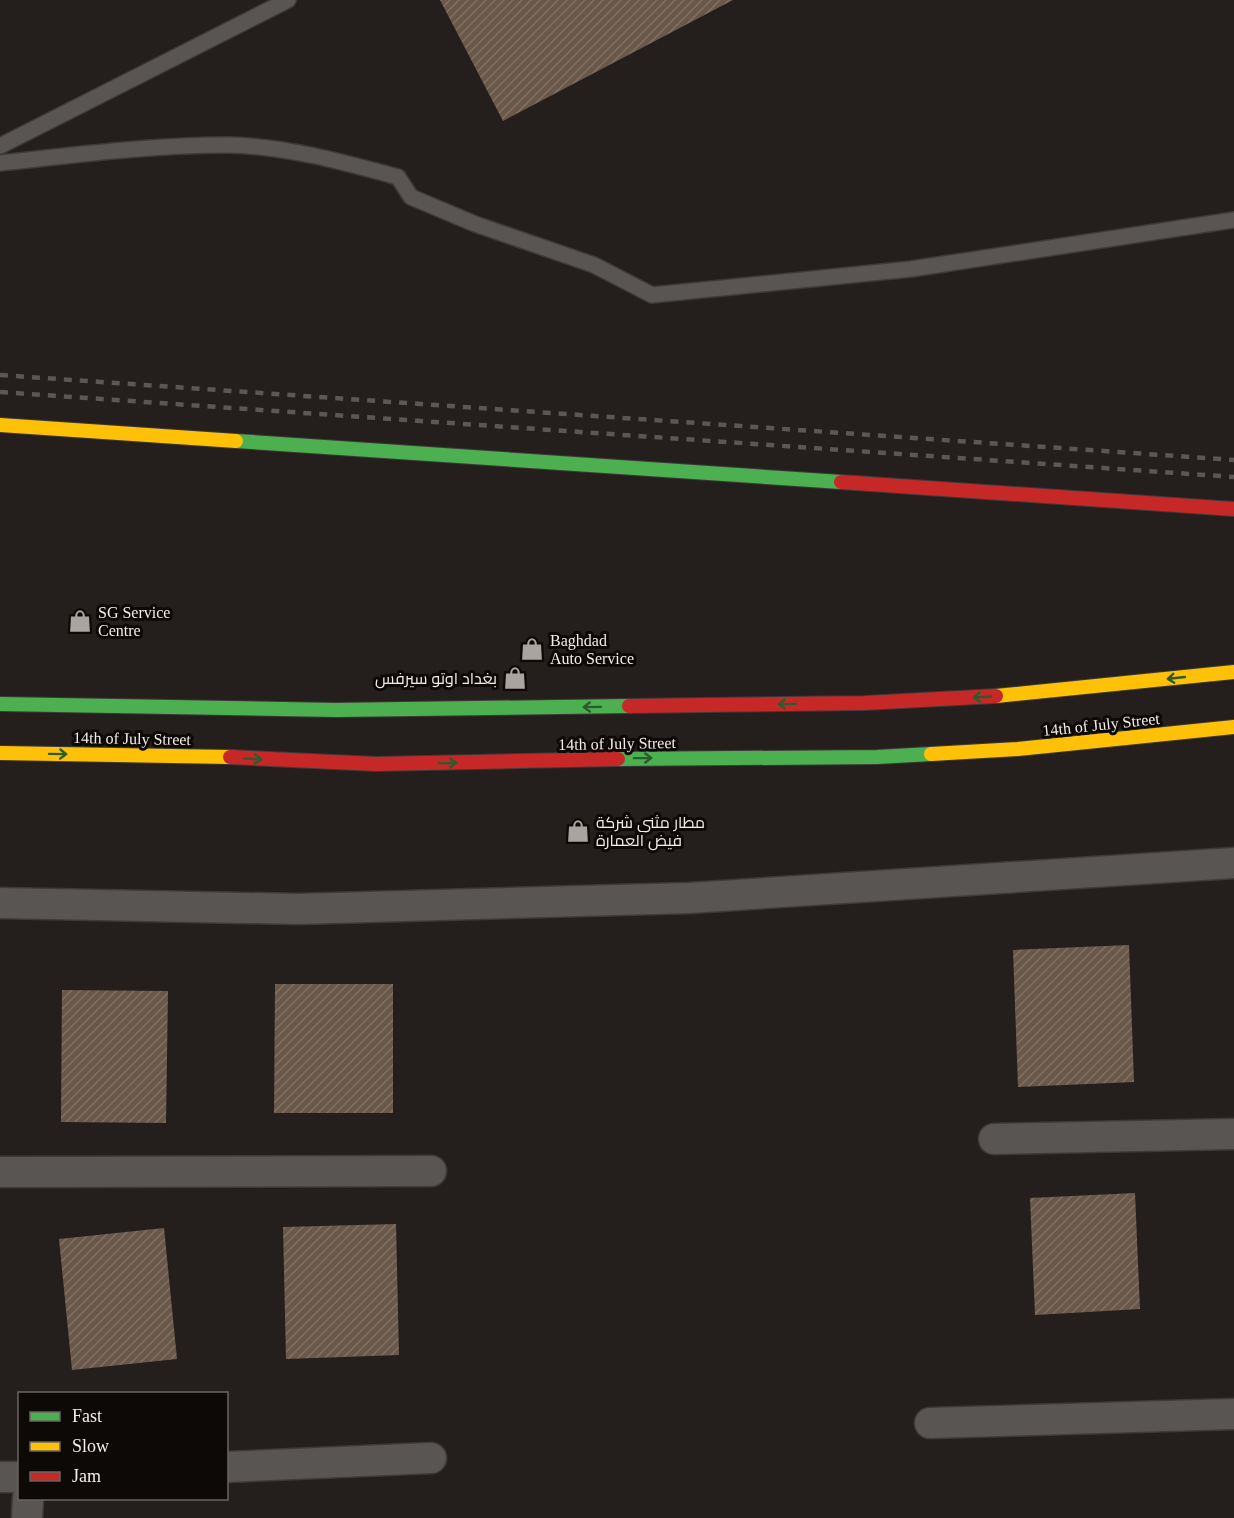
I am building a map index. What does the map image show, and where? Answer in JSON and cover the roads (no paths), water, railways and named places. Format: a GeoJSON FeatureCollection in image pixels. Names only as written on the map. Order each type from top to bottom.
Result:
{"type":"FeatureCollection","features":[{"type":"Feature","properties":{"kind":"main road"},"geometry":{"type":"LineString","coordinates":[[0,425],[1234,509]]}},
{"type":"Feature","properties":{"kind":"main road","name":"14th of July Street"},"geometry":{"type":"LineString","coordinates":[[0,704],[336,710],[866,703],[1001,696],[1234,672]]}},
{"type":"Feature","properties":{"kind":"main road","name":"14th of July Street"},"geometry":{"type":"LineString","coordinates":[[0,753],[203,756],[376,764],[700,757],[876,757],[1018,749],[1234,727]]}},
{"type":"Feature","properties":{"kind":"street"},"geometry":{"type":"LineString","coordinates":[[0,903],[298,909],[689,898],[1234,863]]}},
{"type":"Feature","properties":{"kind":"street"},"geometry":{"type":"LineString","coordinates":[[994,1139],[1234,1134]]}},
{"type":"Feature","properties":{"kind":"street"},"geometry":{"type":"LineString","coordinates":[[0,1172],[431,1171]]}},
{"type":"Feature","properties":{"kind":"street"},"geometry":{"type":"LineString","coordinates":[[930,1424],[1234,1414]]}},
{"type":"Feature","properties":{"kind":"street"},"geometry":{"type":"LineString","coordinates":[[228,1467],[431,1458]]}},
{"type":"Feature","properties":{"kind":"street"},"geometry":{"type":"LineString","coordinates":[[0,1477],[18,1477]]}},
{"type":"Feature","properties":{"kind":"street"},"geometry":{"type":"LineString","coordinates":[[27,1518],[28,1500]]}},
{"type":"Feature","properties":{"kind":"lane"},"geometry":{"type":"LineString","coordinates":[[0,146],[288,0]]}},
{"type":"Feature","properties":{"kind":"lane"},"geometry":{"type":"LineString","coordinates":[[0,163],[105,152],[229,145],[324,157],[398,177],[411,197],[476,224],[594,265],[652,295],[911,269],[1234,220]]}},
{"type":"Feature","properties":{"kind":"railway"},"geometry":{"type":"LineString","coordinates":[[0,375],[1234,460]]}},
{"type":"Feature","properties":{"kind":"railway"},"geometry":{"type":"LineString","coordinates":[[0,392],[1234,477]]}},
{"type":"Feature","properties":{"kind":"place","name":"SG Service Centre"},"geometry":{"type":"Point","coordinates":[80,621]}},
{"type":"Feature","properties":{"kind":"place","name":"Baghdad Auto Service"},"geometry":{"type":"Point","coordinates":[532,649]}},
{"type":"Feature","properties":{"kind":"place","name":"بغداد اوتو سيرفس"},"geometry":{"type":"Point","coordinates":[515,678]}},
{"type":"Feature","properties":{"kind":"place","name":"مطار مثنى شركة فيض العمارة"},"geometry":{"type":"Point","coordinates":[578,831]}}]}
